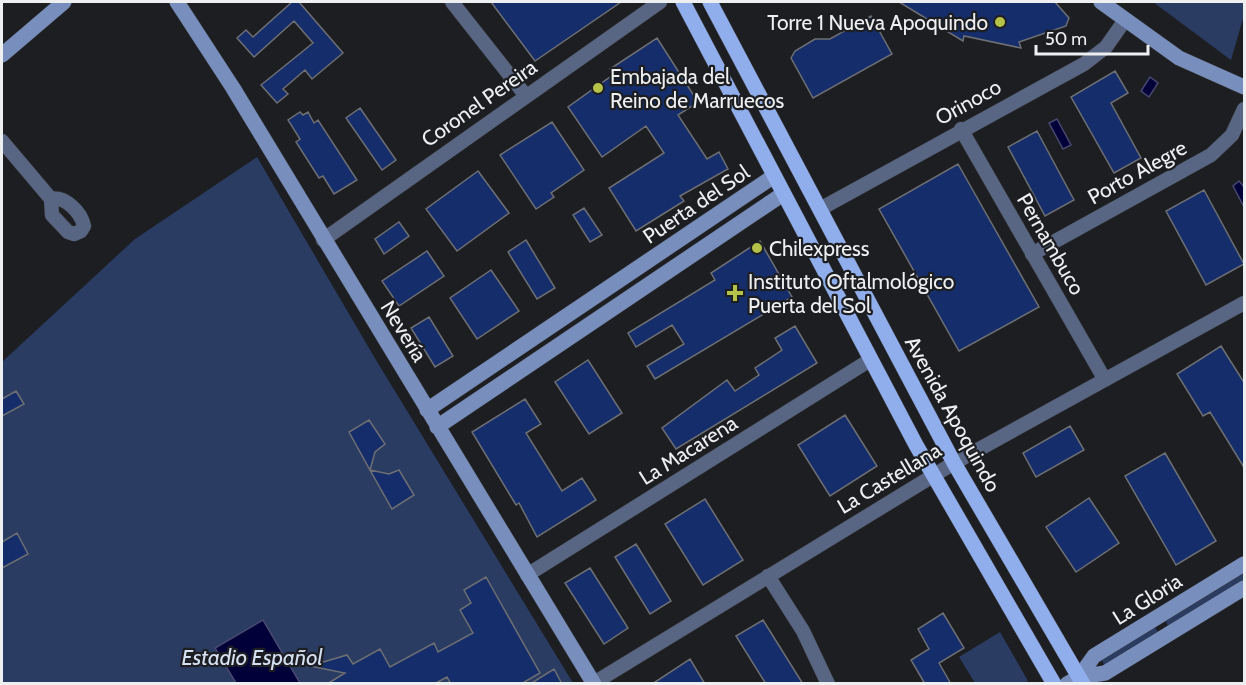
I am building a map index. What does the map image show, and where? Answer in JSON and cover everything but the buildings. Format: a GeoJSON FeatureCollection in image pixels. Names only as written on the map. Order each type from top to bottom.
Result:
{"type":"FeatureCollection","features":[{"type":"Feature","properties":{"kind":"main road"},"geometry":{"type":"LineString","coordinates":[[683,2],[933,476],[1054,684]]}},
{"type":"Feature","properties":{"kind":"main road","name":"Avenida Apoquindo"},"geometry":{"type":"LineString","coordinates":[[710,2],[954,464],[1076,681]]}},
{"type":"Feature","properties":{"kind":"street"},"geometry":{"type":"LineString","coordinates":[[2,55],[64,2]]}},
{"type":"Feature","properties":{"kind":"street","name":"Nevería"},"geometry":{"type":"LineString","coordinates":[[177,2],[233,88],[594,683]]}},
{"type":"Feature","properties":{"kind":"street"},"geometry":{"type":"LineString","coordinates":[[452,2],[526,96]]}},
{"type":"Feature","properties":{"kind":"street","name":"Coronel Pereira"},"geometry":{"type":"LineString","coordinates":[[324,240],[660,2]]}},
{"type":"Feature","properties":{"kind":"street"},"geometry":{"type":"LineString","coordinates":[[1101,2],[1179,58],[1245,87]]}},
{"type":"Feature","properties":{"kind":"street","name":"Orinoco"},"geometry":{"type":"LineString","coordinates":[[819,209],[1096,56],[1115,36],[1125,20]]}},
{"type":"Feature","properties":{"kind":"street","name":"Porto Alegre"},"geometry":{"type":"LineString","coordinates":[[1032,254],[1211,155],[1232,135],[1245,109]]}},
{"type":"Feature","properties":{"kind":"street","name":"Pernambuco"},"geometry":{"type":"LineString","coordinates":[[961,129],[1105,380]]}},
{"type":"Feature","properties":{"kind":"street"},"geometry":{"type":"LineString","coordinates":[[2,141],[51,199]]}},
{"type":"Feature","properties":{"kind":"street","name":"Puerta del Sol"},"geometry":{"type":"LineString","coordinates":[[427,410],[774,176]]}},
{"type":"Feature","properties":{"kind":"street","name":"Puerta del Sol"},"geometry":{"type":"LineString","coordinates":[[437,427],[783,194]]}},
{"type":"Feature","properties":{"kind":"street","name":"Puerta del Sol"},"geometry":{"type":"LineString","coordinates":[[641,266],[651,283]]}},
{"type":"Feature","properties":{"kind":"street","name":"La Castellana"},"geometry":{"type":"LineString","coordinates":[[594,683],[933,476],[1245,303]]}},
{"type":"Feature","properties":{"kind":"street"},"geometry":{"type":"LineString","coordinates":[[539,334],[550,351]]}},
{"type":"Feature","properties":{"kind":"street","name":"La Macarena"},"geometry":{"type":"LineString","coordinates":[[527,575],[870,360]]}},
{"type":"Feature","properties":{"kind":"street","name":"La Gloria"},"geometry":{"type":"LineString","coordinates":[[1076,681],[1094,656],[1245,564]]}},
{"type":"Feature","properties":{"kind":"street"},"geometry":{"type":"LineString","coordinates":[[768,576],[803,631],[828,684]]}},
{"type":"Feature","properties":{"kind":"street","name":"La Gloria"},"geometry":{"type":"LineString","coordinates":[[1076,681],[1105,673],[1245,588]]}},
{"type":"Feature","properties":{"kind":"street"},"geometry":{"type":"LineString","coordinates":[[1158,618],[1158,628],[1167,635]]}},
{"type":"Feature","properties":{"kind":"shaded area"},"geometry":{"type":"Polygon","coordinates":[[[1153,2],[1244,2],[1244,15],[1231,60],[1153,2]]]}},
{"type":"Feature","properties":{"kind":"shaded area","name":"Estadio Español"},"geometry":{"type":"Polygon","coordinates":[[[257,157],[376,360],[573,683],[2,684],[2,362],[135,239],[257,157]]]}},
{"type":"Feature","properties":{"kind":"shaded area"},"geometry":{"type":"Polygon","coordinates":[[[1244,571],[1244,582],[1169,628],[1165,620],[1244,571]]]}},
{"type":"Feature","properties":{"kind":"shaded area"},"geometry":{"type":"Polygon","coordinates":[[[1154,626],[1160,635],[1106,668],[1101,659],[1154,626]]]}},
{"type":"Feature","properties":{"kind":"shaded area"},"geometry":{"type":"Polygon","coordinates":[[[1000,632],[1028,681],[1023,683],[975,683],[959,657],[1000,632]]]}},
{"type":"Feature","properties":{"kind":"water"},"geometry":{"type":"Polygon","coordinates":[[[1150,77],[1158,83],[1149,97],[1141,91],[1150,77]]]}},
{"type":"Feature","properties":{"kind":"water"},"geometry":{"type":"Polygon","coordinates":[[[1057,119],[1071,145],[1063,149],[1049,123],[1057,119]]]}},
{"type":"Feature","properties":{"kind":"water"},"geometry":{"type":"Polygon","coordinates":[[[1239,181],[1244,187],[1244,207],[1233,186],[1239,181]]]}},
{"type":"Feature","properties":{"kind":"water","name":"Estadio Español"},"geometry":{"type":"Polygon","coordinates":[[[263,620],[300,683],[236,683],[215,648],[263,620]]]}},
{"type":"Feature","properties":{"kind":"place","name":"Torre 1 Nueva Apoquindo"},"geometry":{"type":"Point","coordinates":[1000,22]}},
{"type":"Feature","properties":{"kind":"place","name":"Embajada del Reino de Marruecos"},"geometry":{"type":"Point","coordinates":[598,88]}},
{"type":"Feature","properties":{"kind":"place","name":"Chilexpress"},"geometry":{"type":"Point","coordinates":[757,248]}},
{"type":"Feature","properties":{"kind":"place","name":"Instituto Oftalmológico Puerta del Sol"},"geometry":{"type":"Point","coordinates":[735,293]}}]}
